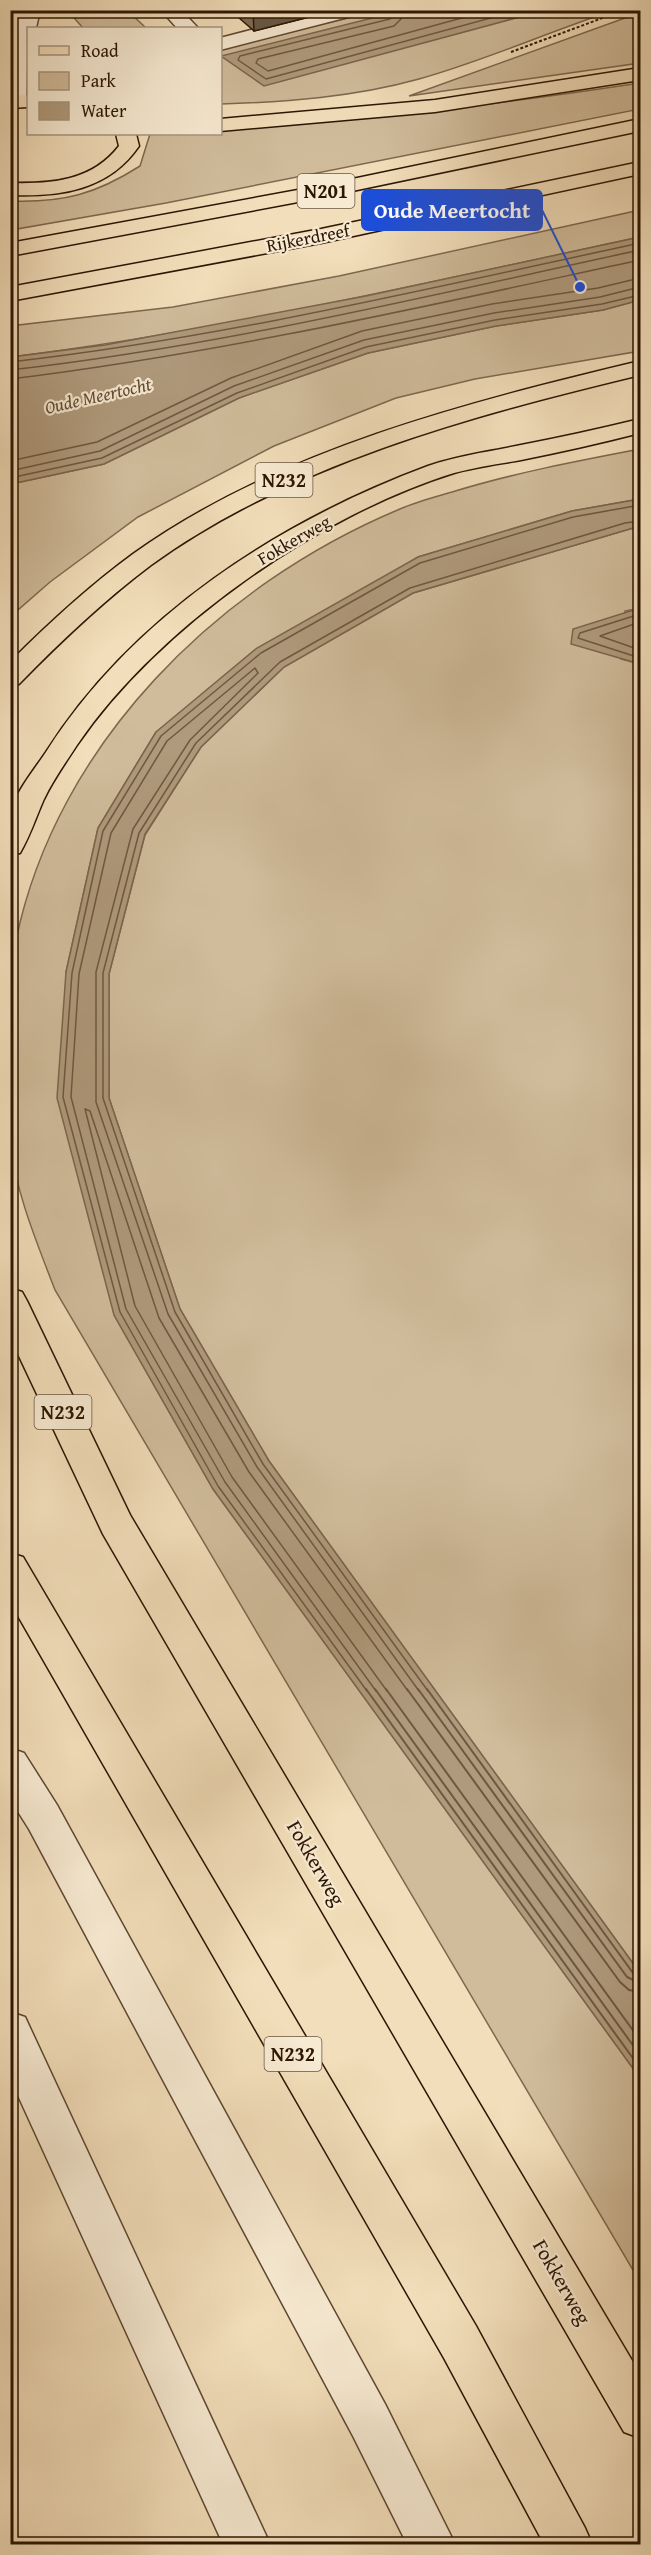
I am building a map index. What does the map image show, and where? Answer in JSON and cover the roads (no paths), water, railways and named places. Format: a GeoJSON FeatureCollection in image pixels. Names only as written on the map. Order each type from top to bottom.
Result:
{"type":"FeatureCollection","features":[{"type":"Feature","properties":{"kind":"main road"},"geometry":{"type":"LineString","coordinates":[[222,125],[435,106],[640,75]]}},
{"type":"Feature","properties":{"kind":"main road","name":"N201"},"geometry":{"type":"LineString","coordinates":[[10,250],[314,194],[640,125]]}},
{"type":"Feature","properties":{"kind":"main road"},"geometry":{"type":"LineString","coordinates":[[10,189],[38,190],[71,186],[100,176],[119,162],[129,146],[126,135]]}},
{"type":"Feature","properties":{"kind":"main road","name":"Rijkerdreef"},"geometry":{"type":"LineString","coordinates":[[10,294],[321,236],[640,168]]}},
{"type":"Feature","properties":{"kind":"main road","name":"N232"},"geometry":{"type":"LineString","coordinates":[[10,678],[52,634],[120,577],[183,534],[265,488],[406,430],[540,391],[640,368]]}},
{"type":"Feature","properties":{"kind":"main road","name":"Fokkerweg"},"geometry":{"type":"LineString","coordinates":[[10,846],[18,789],[70,737],[136,660],[212,594],[259,560],[347,510],[438,470],[640,426]]}},
{"type":"Feature","properties":{"kind":"main road","name":"Fokkerweg"},"geometry":{"type":"LineString","coordinates":[[10,1301],[116,1524],[640,2416]]}},
{"type":"Feature","properties":{"kind":"main road","name":"N232"},"geometry":{"type":"LineString","coordinates":[[10,1568],[460,2342],[569,2544]]}},
{"type":"Feature","properties":{"kind":"street"},"geometry":{"type":"LineString","coordinates":[[32,10],[44,27]]}},
{"type":"Feature","properties":{"kind":"street"},"geometry":{"type":"LineString","coordinates":[[28,27],[32,10]]}},
{"type":"Feature","properties":{"kind":"street"},"geometry":{"type":"LineString","coordinates":[[170,10],[187,27]]}},
{"type":"Feature","properties":{"kind":"street"},"geometry":{"type":"LineString","coordinates":[[222,43],[352,10]]}},
{"type":"Feature","properties":{"kind":"street"},"geometry":{"type":"LineString","coordinates":[[18,101],[18,75],[27,33]]}},
{"type":"Feature","properties":{"kind":"street"},"geometry":{"type":"LineString","coordinates":[[10,1765],[48,1827],[336,2358],[432,2544]]}},
{"type":"Feature","properties":{"kind":"street"},"geometry":{"type":"LineString","coordinates":[[10,2031],[247,2544]]}},
{"type":"Feature","properties":{"kind":"water"},"geometry":{"type":"Polygon","coordinates":[[[400,11],[542,11],[264,86],[222,56],[400,11]]]}},
{"type":"Feature","properties":{"kind":"water"},"geometry":{"type":"Polygon","coordinates":[[[640,237],[640,300],[603,310],[496,326],[368,353],[239,398],[104,464],[11,484],[11,357],[105,345],[366,296],[640,237]]]}},
{"type":"Feature","properties":{"kind":"water"},"geometry":{"type":"Polygon","coordinates":[[[640,499],[640,526],[413,593],[284,667],[201,747],[145,834],[109,974],[109,1098],[180,1309],[269,1461],[640,1973],[640,2078],[213,1489],[114,1315],[57,1098],[66,972],[98,828],[156,732],[257,648],[418,557],[572,511],[640,499]]]}},
{"type":"Feature","properties":{"kind":"water"},"geometry":{"type":"Polygon","coordinates":[[[640,608],[640,664],[571,644],[573,629],[640,608]]]}},
{"type":"Feature","properties":{"kind":"place","name":"Oude Meertocht"},"geometry":{"type":"Point","coordinates":[580,287]}}]}
